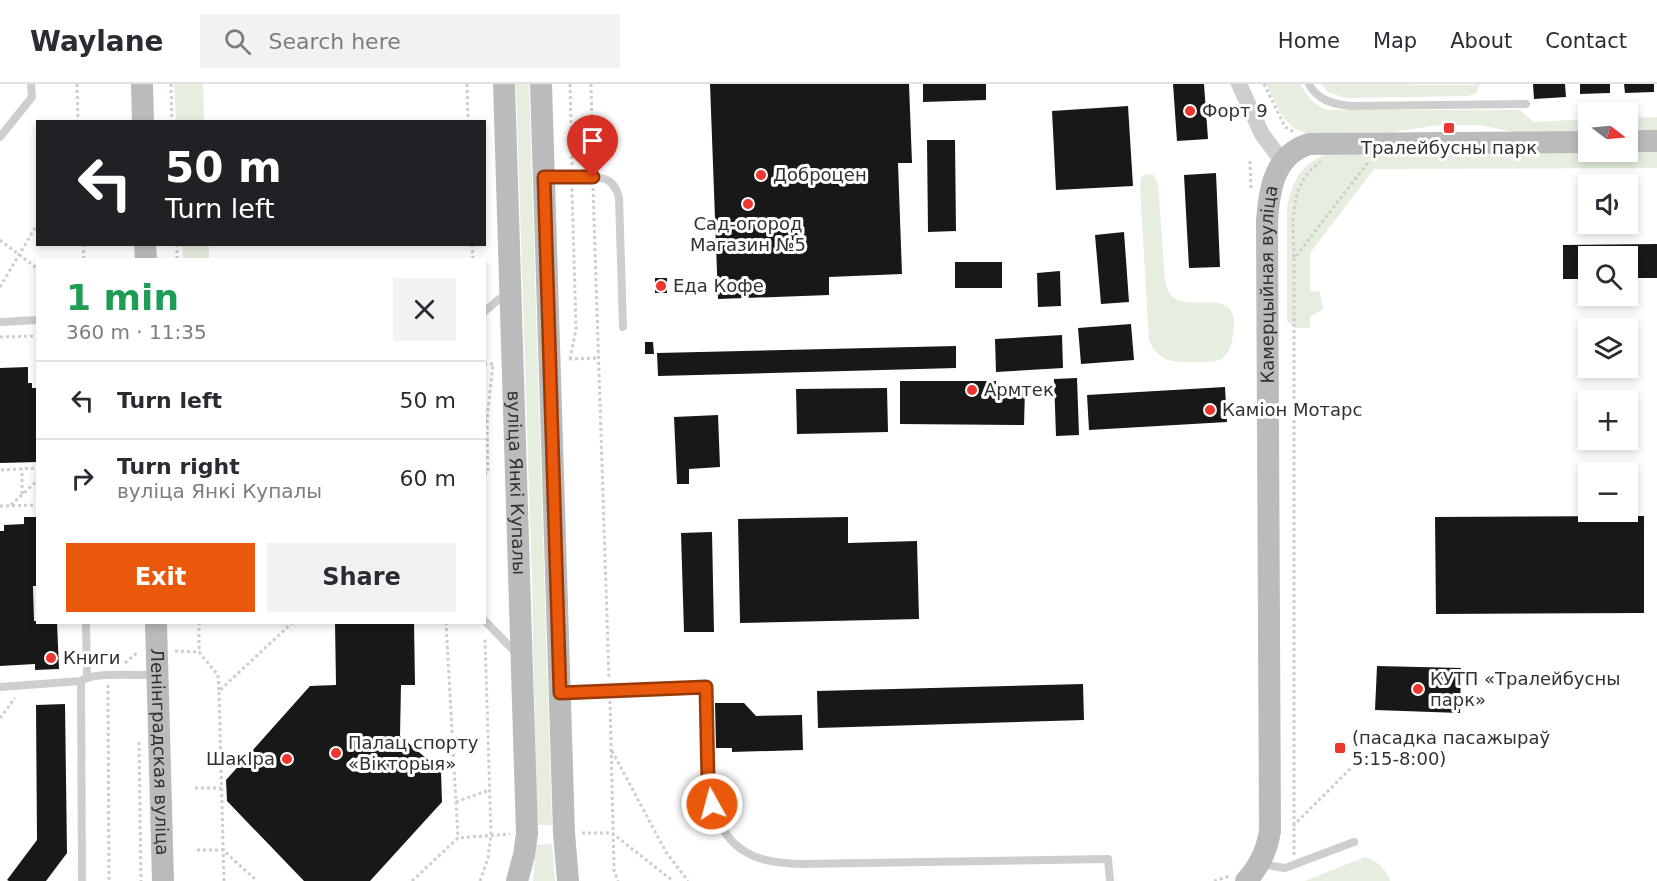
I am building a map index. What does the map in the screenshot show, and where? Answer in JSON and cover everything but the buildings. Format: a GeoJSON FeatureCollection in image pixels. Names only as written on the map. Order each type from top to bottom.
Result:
{"type":"FeatureCollection","features":[{"type":"Feature","properties":{"kind":"main road"},"geometry":{"type":"LineString","coordinates":[[142,84],[143,120]]}},
{"type":"Feature","properties":{"kind":"main road","name":"вуліца Янкі Купалы"},"geometry":{"type":"LineString","coordinates":[[504,84],[526,834],[524,855],[517,881]]}},
{"type":"Feature","properties":{"kind":"main road","name":"вуліца Янкі Купалы"},"geometry":{"type":"LineString","coordinates":[[541,84],[564,833],[568,881]]}},
{"type":"Feature","properties":{"kind":"main road"},"geometry":{"type":"LineString","coordinates":[[1638,145],[1657,141]]}},
{"type":"Feature","properties":{"kind":"main road","name":"Камерцыйная вуліца"},"geometry":{"type":"LineString","coordinates":[[1253,873],[1268,842],[1270,831],[1267,222],[1271,188],[1282,161],[1290,152],[1309,144],[1578,148]]}},
{"type":"Feature","properties":{"kind":"main road","name":"Ленінградская вуліца"},"geometry":{"type":"LineString","coordinates":[[156,624],[148,675],[164,881]]}},
{"type":"Feature","properties":{"kind":"street"},"geometry":{"type":"LineString","coordinates":[[1239,84],[1262,134],[1282,161]]}},
{"type":"Feature","properties":{"kind":"lane"},"geometry":{"type":"LineString","coordinates":[[0,137],[32,97],[31,84]]}},
{"type":"Feature","properties":{"kind":"lane"},"geometry":{"type":"LineString","coordinates":[[1309,84],[1312,91],[1319,97],[1339,105],[1526,104]]}},
{"type":"Feature","properties":{"kind":"lane"},"geometry":{"type":"LineString","coordinates":[[544,177],[593,177],[609,181],[616,188],[619,197],[623,327]]}},
{"type":"Feature","properties":{"kind":"lane"},"geometry":{"type":"LineString","coordinates":[[486,311],[499,299],[511,296]]}},
{"type":"Feature","properties":{"kind":"lane"},"geometry":{"type":"LineString","coordinates":[[0,322],[36,320]]}},
{"type":"Feature","properties":{"kind":"lane"},"geometry":{"type":"LineString","coordinates":[[486,621],[517,654],[522,664]]}},
{"type":"Feature","properties":{"kind":"lane"},"geometry":{"type":"LineString","coordinates":[[82,881],[86,624]]}},
{"type":"Feature","properties":{"kind":"lane"},"geometry":{"type":"LineString","coordinates":[[0,687],[108,676],[148,675]]}},
{"type":"Feature","properties":{"kind":"lane"},"geometry":{"type":"LineString","coordinates":[[560,693],[706,687],[708,781],[712,804],[729,840],[742,851],[756,857],[801,864],[1108,859],[1110,881]]}},
{"type":"Feature","properties":{"kind":"lane"},"geometry":{"type":"LineString","coordinates":[[1253,873],[1294,865],[1354,842]]}},
{"type":"Feature","properties":{"kind":"path"},"geometry":{"type":"LineString","coordinates":[[77,84],[78,120]]}},
{"type":"Feature","properties":{"kind":"path"},"geometry":{"type":"LineString","coordinates":[[171,84],[172,120]]}},
{"type":"Feature","properties":{"kind":"path"},"geometry":{"type":"LineString","coordinates":[[467,84],[468,120]]}},
{"type":"Feature","properties":{"kind":"path"},"geometry":{"type":"LineString","coordinates":[[570,84],[576,329],[570,359]]}},
{"type":"Feature","properties":{"kind":"path"},"geometry":{"type":"LineString","coordinates":[[591,84],[610,691],[612,833],[614,871],[618,881]]}},
{"type":"Feature","properties":{"kind":"path"},"geometry":{"type":"LineString","coordinates":[[1264,84],[1285,128],[1297,133]]}},
{"type":"Feature","properties":{"kind":"path"},"geometry":{"type":"LineString","coordinates":[[1294,259],[1373,157],[1364,157]]}},
{"type":"Feature","properties":{"kind":"path"},"geometry":{"type":"LineString","coordinates":[[1294,865],[1293,208],[1299,187],[1310,171],[1319,163],[1330,159]]}},
{"type":"Feature","properties":{"kind":"path"},"geometry":{"type":"LineString","coordinates":[[0,287],[36,226]]}},
{"type":"Feature","properties":{"kind":"path"},"geometry":{"type":"LineString","coordinates":[[0,240],[36,268]]}},
{"type":"Feature","properties":{"kind":"path"},"geometry":{"type":"LineString","coordinates":[[0,337],[36,336]]}},
{"type":"Feature","properties":{"kind":"path"},"geometry":{"type":"LineString","coordinates":[[486,473],[488,473],[486,420],[493,364]]}},
{"type":"Feature","properties":{"kind":"path"},"geometry":{"type":"LineString","coordinates":[[22,468],[22,494]]}},
{"type":"Feature","properties":{"kind":"path"},"geometry":{"type":"LineString","coordinates":[[1,470],[36,468]]}},
{"type":"Feature","properties":{"kind":"path"},"geometry":{"type":"LineString","coordinates":[[11,505],[36,482]]}},
{"type":"Feature","properties":{"kind":"path"},"geometry":{"type":"LineString","coordinates":[[0,506],[36,505]]}},
{"type":"Feature","properties":{"kind":"path"},"geometry":{"type":"LineString","coordinates":[[199,624],[199,652]]}},
{"type":"Feature","properties":{"kind":"path"},"geometry":{"type":"LineString","coordinates":[[224,881],[219,691],[290,624]]}},
{"type":"Feature","properties":{"kind":"path"},"geometry":{"type":"LineString","coordinates":[[446,624],[458,838]]}},
{"type":"Feature","properties":{"kind":"path"},"geometry":{"type":"LineString","coordinates":[[480,881],[488,858],[491,834],[485,624]]}},
{"type":"Feature","properties":{"kind":"path"},"geometry":{"type":"LineString","coordinates":[[138,652],[148,675]]}},
{"type":"Feature","properties":{"kind":"path"},"geometry":{"type":"LineString","coordinates":[[108,676],[109,881]]}},
{"type":"Feature","properties":{"kind":"path"},"geometry":{"type":"LineString","coordinates":[[139,733],[141,881]]}},
{"type":"Feature","properties":{"kind":"path"},"geometry":{"type":"LineString","coordinates":[[611,749],[666,852],[688,881]]}},
{"type":"Feature","properties":{"kind":"path"},"geometry":{"type":"LineString","coordinates":[[195,788],[221,788]]}},
{"type":"Feature","properties":{"kind":"path"},"geometry":{"type":"LineString","coordinates":[[456,802],[489,790]]}},
{"type":"Feature","properties":{"kind":"path"},"geometry":{"type":"LineString","coordinates":[[612,833],[673,881]]}},
{"type":"Feature","properties":{"kind":"path"},"geometry":{"type":"LineString","coordinates":[[412,881],[458,838],[491,834]]}},
{"type":"Feature","properties":{"kind":"path"},"geometry":{"type":"LineString","coordinates":[[197,850],[223,850],[257,881]]}},
{"type":"Feature","properties":{"kind":"green space"},"geometry":{"type":"Polygon","coordinates":[[[174,84],[203,84],[204,120],[176,120],[174,84]]]}},
{"type":"Feature","properties":{"kind":"green space"},"geometry":{"type":"Polygon","coordinates":[[[516,84],[529,84],[552,825],[537,825],[532,584],[516,84]]]}},
{"type":"Feature","properties":{"kind":"green space"},"geometry":{"type":"Polygon","coordinates":[[[1266,84],[1300,84],[1311,100],[1328,110],[1520,110],[1534,122],[1578,120],[1578,131],[1514,132],[1479,125],[1438,125],[1394,132],[1306,133],[1291,126],[1277,107],[1266,84]]]}},
{"type":"Feature","properties":{"kind":"green space"},"geometry":{"type":"Polygon","coordinates":[[[1321,84],[1480,84],[1476,93],[1468,96],[1346,98],[1328,92],[1321,84]]]}},
{"type":"Feature","properties":{"kind":"green space"},"geometry":{"type":"Polygon","coordinates":[[[1657,117],[1657,131],[1638,131],[1638,118],[1657,117]]]}},
{"type":"Feature","properties":{"kind":"green space"},"geometry":{"type":"Polygon","coordinates":[[[1638,150],[1657,150],[1657,168],[1374,169],[1310,253],[1310,291],[1320,292],[1323,309],[1310,317],[1310,328],[1296,328],[1287,321],[1287,208],[1298,176],[1316,159],[1325,155],[1578,151],[1578,162],[1638,162],[1638,150]]]}},
{"type":"Feature","properties":{"kind":"green space"},"geometry":{"type":"Polygon","coordinates":[[[1145,174],[1154,175],[1158,184],[1165,280],[1170,294],[1182,301],[1214,303],[1230,309],[1234,319],[1233,338],[1229,351],[1222,359],[1210,362],[1176,362],[1158,353],[1149,340],[1140,188],[1141,177],[1145,174]]]}},
{"type":"Feature","properties":{"kind":"green space"},"geometry":{"type":"Polygon","coordinates":[[[182,246],[209,246],[209,258],[183,258],[182,246]]]}},
{"type":"Feature","properties":{"kind":"green space"},"geometry":{"type":"Polygon","coordinates":[[[552,844],[555,881],[533,881],[536,845],[552,844]]]}},
{"type":"Feature","properties":{"kind":"green space"},"geometry":{"type":"Polygon","coordinates":[[[1365,857],[1380,866],[1390,881],[1305,881],[1365,857]]]}},
{"type":"Feature","properties":{"kind":"place","name":"Форт 9"},"geometry":{"type":"Point","coordinates":[1190,111]}},
{"type":"Feature","properties":{"kind":"place","name":"Тралейбусны парк"},"geometry":{"type":"Point","coordinates":[1449,128]}},
{"type":"Feature","properties":{"kind":"place","name":"Доброцен"},"geometry":{"type":"Point","coordinates":[761,175]}},
{"type":"Feature","properties":{"kind":"place","name":"Сад-огород Магазин №5"},"geometry":{"type":"Point","coordinates":[748,204]}},
{"type":"Feature","properties":{"kind":"place","name":"Еда Кофе"},"geometry":{"type":"Point","coordinates":[661,286]}},
{"type":"Feature","properties":{"kind":"place","name":"Армтек"},"geometry":{"type":"Point","coordinates":[972,390]}},
{"type":"Feature","properties":{"kind":"place","name":"Каміон Мотарс"},"geometry":{"type":"Point","coordinates":[1210,410]}},
{"type":"Feature","properties":{"kind":"place","name":"Книги"},"geometry":{"type":"Point","coordinates":[51,658]}},
{"type":"Feature","properties":{"kind":"place","name":"КУТП «Тралейбусны парк»"},"geometry":{"type":"Point","coordinates":[1418,689]}},
{"type":"Feature","properties":{"kind":"place","name":"(пасадка пасажыраў 5:15-8:00)"},"geometry":{"type":"Point","coordinates":[1340,748]}},
{"type":"Feature","properties":{"kind":"place","name":"Палац спорту «Вікторыя»"},"geometry":{"type":"Point","coordinates":[336,753]}},
{"type":"Feature","properties":{"kind":"place","name":"ШакІра"},"geometry":{"type":"Point","coordinates":[287,759]}},
{"type":"Feature","properties":{"kind":"route"},"geometry":{"type":"LineString","coordinates":[[593,177],[544,177],[560,693],[706,687],[708,781],[712,804]]}}]}
